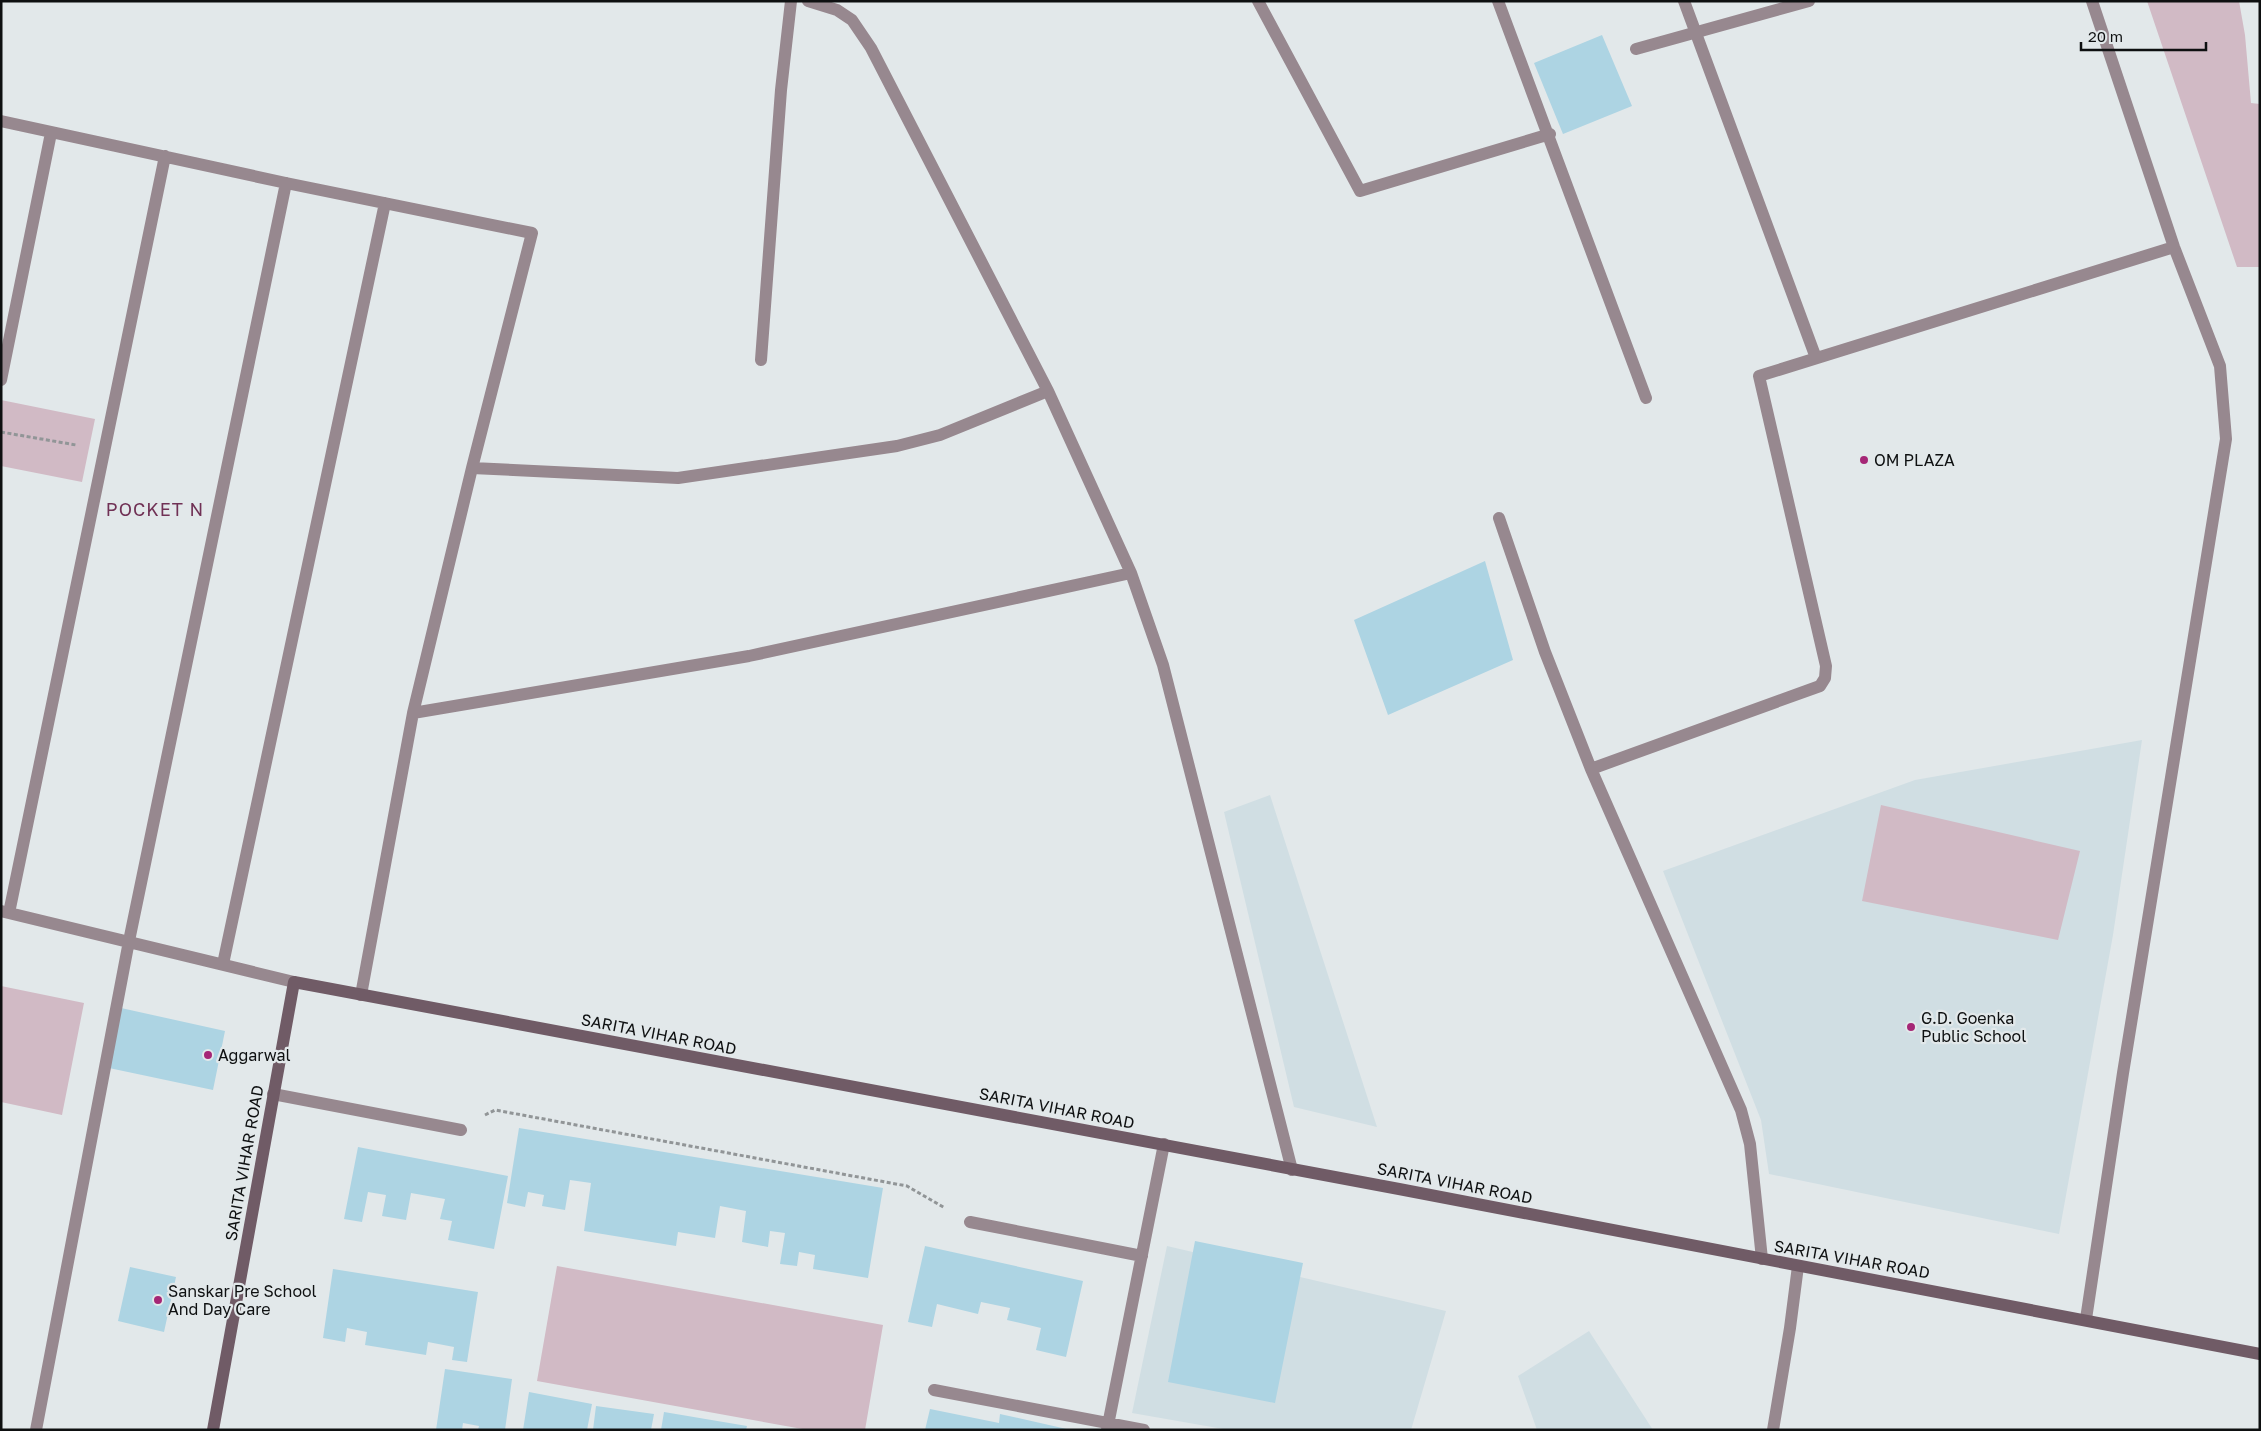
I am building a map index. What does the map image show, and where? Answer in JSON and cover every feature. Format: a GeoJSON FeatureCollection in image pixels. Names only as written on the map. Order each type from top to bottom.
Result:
{"type":"FeatureCollection","features":[{"type":"Feature","properties":{"kind":"street"},"geometry":{"type":"LineString","coordinates":[[761,360],[781,90],[790,1]]}},
{"type":"Feature","properties":{"kind":"street"},"geometry":{"type":"LineString","coordinates":[[808,1],[837,10],[852,20],[871,48],[1048,391],[1131,572],[1163,665],[1292,1170]]}},
{"type":"Feature","properties":{"kind":"street"},"geometry":{"type":"LineString","coordinates":[[1258,1],[1360,191],[1550,134]]}},
{"type":"Feature","properties":{"kind":"street"},"geometry":{"type":"LineString","coordinates":[[1498,1],[1550,134],[1646,398]]}},
{"type":"Feature","properties":{"kind":"street"},"geometry":{"type":"LineString","coordinates":[[1684,1],[1816,358]]}},
{"type":"Feature","properties":{"kind":"street"},"geometry":{"type":"LineString","coordinates":[[1636,49],[1809,1]]}},
{"type":"Feature","properties":{"kind":"street"},"geometry":{"type":"LineString","coordinates":[[2086,1319],[2123,1073],[2226,438],[2220,366],[2174,247],[2092,1]]}},
{"type":"Feature","properties":{"kind":"street"},"geometry":{"type":"LineString","coordinates":[[1,121],[286,183],[532,233],[472,468],[413,713],[361,995]]}},
{"type":"Feature","properties":{"kind":"street"},"geometry":{"type":"LineString","coordinates":[[1,380],[51,133]]}},
{"type":"Feature","properties":{"kind":"street"},"geometry":{"type":"LineString","coordinates":[[165,156],[5,912],[294,982]]}},
{"type":"Feature","properties":{"kind":"street"},"geometry":{"type":"LineString","coordinates":[[36,1430],[129,942],[286,183]]}},
{"type":"Feature","properties":{"kind":"street"},"geometry":{"type":"LineString","coordinates":[[223,964],[385,203]]}},
{"type":"Feature","properties":{"kind":"street"},"geometry":{"type":"LineString","coordinates":[[1591,769],[1820,686],[1825,678],[1826,666],[1759,376],[2174,247]]}},
{"type":"Feature","properties":{"kind":"street"},"geometry":{"type":"LineString","coordinates":[[472,468],[678,478],[897,446],[940,435],[1048,391]]}},
{"type":"Feature","properties":{"kind":"street"},"geometry":{"type":"LineString","coordinates":[[1499,518],[1545,652],[1591,769],[1741,1110],[1750,1144],[1762,1259]]}},
{"type":"Feature","properties":{"kind":"street"},"geometry":{"type":"LineString","coordinates":[[413,713],[748,656],[1131,572]]}},
{"type":"Feature","properties":{"kind":"street","name":"SARITA VIHAR ROAD"},"geometry":{"type":"LineString","coordinates":[[213,1430],[294,982],[1164,1144],[1292,1170],[2086,1319],[2260,1354]]}},
{"type":"Feature","properties":{"kind":"street"},"geometry":{"type":"LineString","coordinates":[[273,1094],[461,1130]]}},
{"type":"Feature","properties":{"kind":"street"},"geometry":{"type":"LineString","coordinates":[[1107,1426],[1164,1144]]}},
{"type":"Feature","properties":{"kind":"street"},"geometry":{"type":"LineString","coordinates":[[970,1222],[1142,1256]]}},
{"type":"Feature","properties":{"kind":"street"},"geometry":{"type":"LineString","coordinates":[[1773,1430],[1798,1266]]}},
{"type":"Feature","properties":{"kind":"street"},"geometry":{"type":"LineString","coordinates":[[934,1390],[1107,1426],[1144,1430]]}},
{"type":"Feature","properties":{"kind":"path"},"geometry":{"type":"LineString","coordinates":[[1,432],[104,451]]}},
{"type":"Feature","properties":{"kind":"path"},"geometry":{"type":"LineString","coordinates":[[461,1130],[495,1110],[907,1186],[970,1222]]}},
{"type":"Feature","properties":{"kind":"shaded area"},"geometry":{"type":"Polygon","coordinates":[[[2147,1],[2239,1],[2245,35],[2251,103],[2260,104],[2260,267],[2237,267],[2147,1]]]}},
{"type":"Feature","properties":{"kind":"shaded area"},"geometry":{"type":"Polygon","coordinates":[[[1,400],[95,419],[82,482],[1,466],[1,400]]]}},
{"type":"Feature","properties":{"kind":"shaded area","name":"G.D. Goenka Public School"},"geometry":{"type":"Polygon","coordinates":[[[2142,740],[2113,935],[2059,1234],[1769,1174],[1761,1120],[1663,871],[1915,780],[2142,740]]]}},
{"type":"Feature","properties":{"kind":"shaded area"},"geometry":{"type":"Polygon","coordinates":[[[1270,795],[1377,1127],[1294,1107],[1224,812],[1270,795]]]}},
{"type":"Feature","properties":{"kind":"shaded area"},"geometry":{"type":"Polygon","coordinates":[[[1881,805],[2080,851],[2058,940],[1862,901],[1881,805]]]}},
{"type":"Feature","properties":{"kind":"shaded area"},"geometry":{"type":"Polygon","coordinates":[[[1,986],[84,1003],[62,1115],[1,1102],[1,986]]]}},
{"type":"Feature","properties":{"kind":"shaded area"},"geometry":{"type":"Polygon","coordinates":[[[1167,1246],[1446,1311],[1411,1430],[1229,1430],[1132,1413],[1167,1246]]]}},
{"type":"Feature","properties":{"kind":"shaded area"},"geometry":{"type":"Polygon","coordinates":[[[557,1266],[883,1325],[865,1430],[808,1430],[537,1381],[557,1266]]]}},
{"type":"Feature","properties":{"kind":"shaded area"},"geometry":{"type":"Polygon","coordinates":[[[1589,1331],[1653,1430],[1537,1430],[1518,1376],[1589,1331]]]}},
{"type":"Feature","properties":{"kind":"building"},"geometry":{"type":"Polygon","coordinates":[[[1602,35],[1632,106],[1563,134],[1534,63],[1602,35]]]}},
{"type":"Feature","properties":{"kind":"building"},"geometry":{"type":"Polygon","coordinates":[[[1485,561],[1513,660],[1388,715],[1354,620],[1485,561]]]}},
{"type":"Feature","properties":{"kind":"building"},"geometry":{"type":"Polygon","coordinates":[[[121,1008],[225,1031],[213,1090],[109,1068],[121,1008]]]}},
{"type":"Feature","properties":{"kind":"building"},"geometry":{"type":"Polygon","coordinates":[[[519,1128],[883,1188],[868,1278],[813,1269],[815,1255],[799,1252],[797,1266],[780,1264],[785,1233],[770,1231],[768,1247],[742,1242],[746,1211],[720,1206],[715,1238],[678,1232],[676,1246],[584,1231],[591,1183],[570,1180],[565,1210],[542,1206],[544,1195],[528,1192],[525,1207],[507,1203],[519,1128]]]}},
{"type":"Feature","properties":{"kind":"building"},"geometry":{"type":"Polygon","coordinates":[[[358,1147],[508,1176],[494,1249],[448,1240],[452,1221],[440,1219],[445,1199],[411,1193],[406,1220],[382,1216],[386,1195],[368,1192],[362,1222],[344,1219],[358,1147]]]}},
{"type":"Feature","properties":{"kind":"building"},"geometry":{"type":"Polygon","coordinates":[[[1195,1241],[1303,1263],[1275,1403],[1168,1382],[1195,1241]]]}},
{"type":"Feature","properties":{"kind":"building"},"geometry":{"type":"Polygon","coordinates":[[[925,1246],[1083,1281],[1066,1357],[1036,1350],[1041,1328],[1007,1320],[1010,1308],[981,1302],[978,1314],[937,1304],[932,1327],[908,1322],[925,1246]]]}},
{"type":"Feature","properties":{"kind":"building"},"geometry":{"type":"Polygon","coordinates":[[[130,1267],[176,1277],[164,1332],[118,1321],[130,1267]]]}},
{"type":"Feature","properties":{"kind":"building"},"geometry":{"type":"Polygon","coordinates":[[[333,1269],[478,1292],[467,1362],[452,1360],[454,1347],[428,1342],[426,1355],[365,1345],[367,1332],[347,1328],[345,1342],[323,1338],[333,1269]]]}},
{"type":"Feature","properties":{"kind":"building"},"geometry":{"type":"Polygon","coordinates":[[[445,1369],[512,1379],[505,1430],[478,1430],[479,1426],[463,1423],[462,1430],[436,1430],[445,1369]]]}},
{"type":"Feature","properties":{"kind":"building"},"geometry":{"type":"Polygon","coordinates":[[[529,1392],[592,1404],[587,1430],[523,1430],[529,1392]]]}},
{"type":"Feature","properties":{"kind":"building"},"geometry":{"type":"Polygon","coordinates":[[[596,1406],[654,1414],[651,1430],[593,1430],[596,1406]]]}},
{"type":"Feature","properties":{"kind":"building"},"geometry":{"type":"Polygon","coordinates":[[[930,1409],[999,1423],[1000,1414],[1071,1430],[925,1430],[930,1409]]]}},
{"type":"Feature","properties":{"kind":"building"},"geometry":{"type":"Polygon","coordinates":[[[664,1412],[747,1426],[746,1430],[661,1430],[664,1412]]]}},
{"type":"Feature","properties":{"kind":"place","name":"OM PLAZA"},"geometry":{"type":"Point","coordinates":[1864,460]}},
{"type":"Feature","properties":{"kind":"place","name":"G.D. Goenka Public School"},"geometry":{"type":"Point","coordinates":[1911,1027]}},
{"type":"Feature","properties":{"kind":"place","name":"Aggarwal"},"geometry":{"type":"Point","coordinates":[208,1055]}},
{"type":"Feature","properties":{"kind":"place","name":"Sanskar Pre School And Day Care"},"geometry":{"type":"Point","coordinates":[158,1300]}},
{"type":"Feature","properties":{"kind":"district","name":"POCKET N"},"geometry":{"type":"Point","coordinates":[155,509]}}]}
